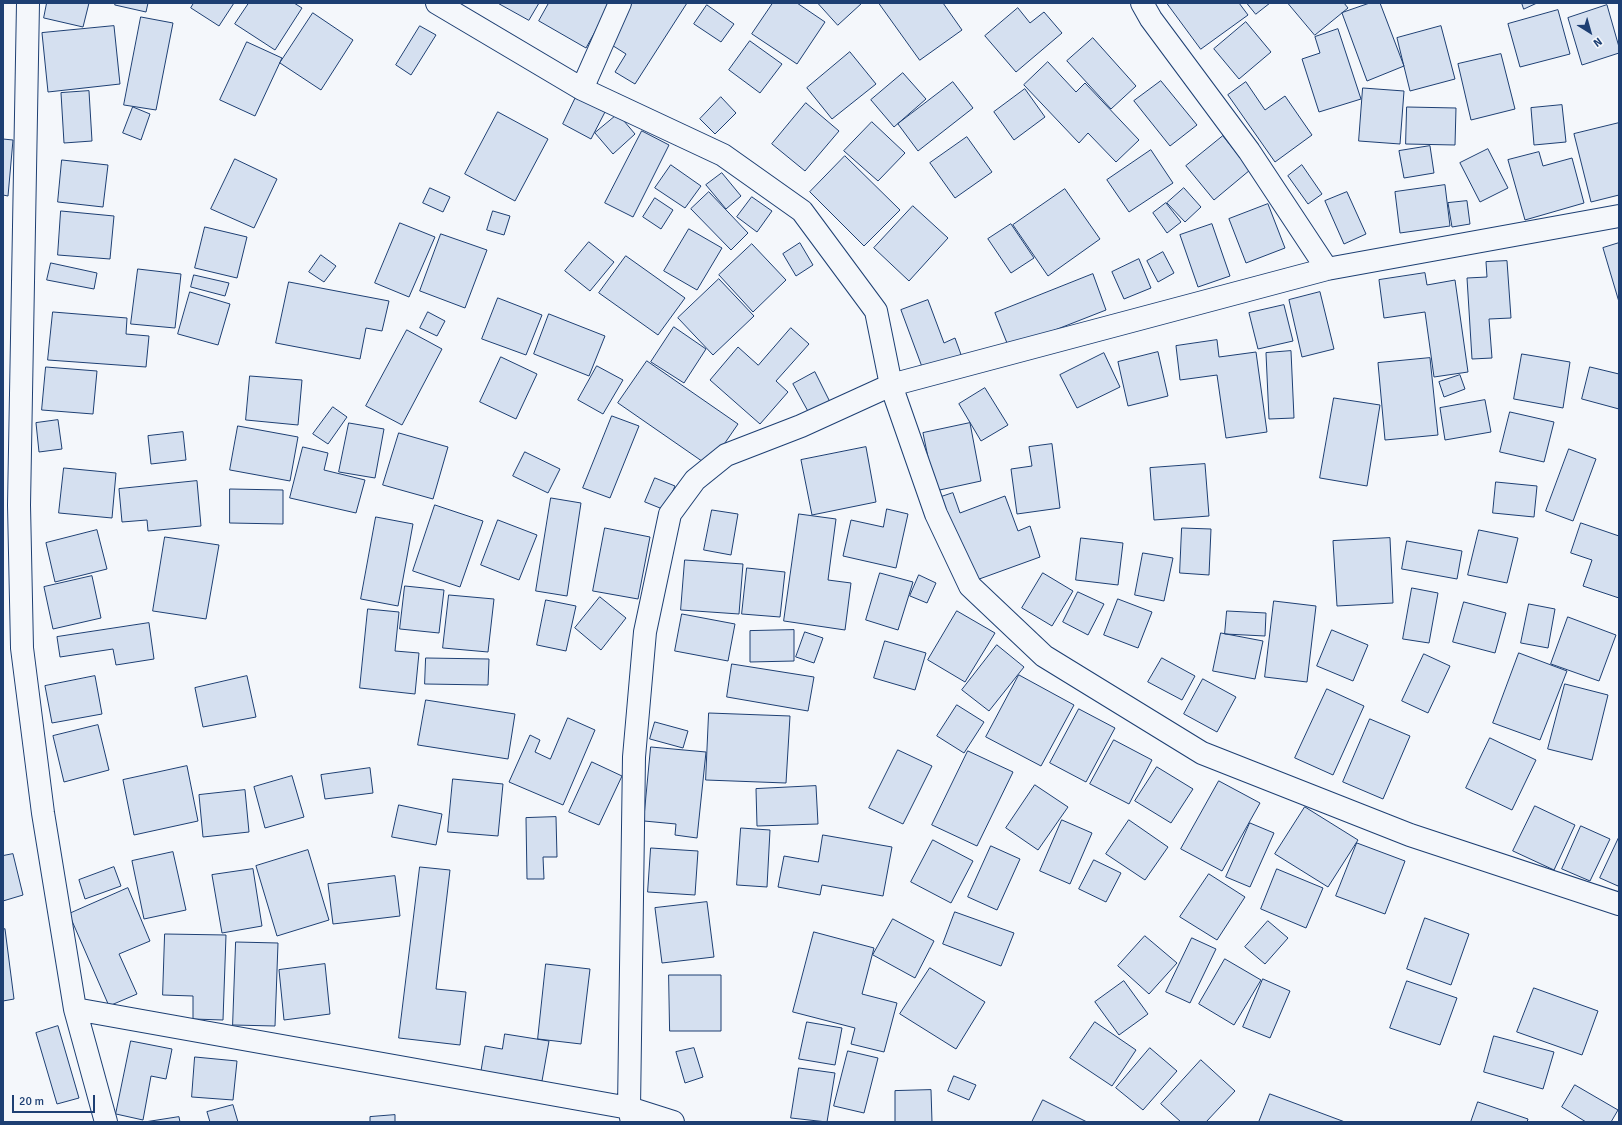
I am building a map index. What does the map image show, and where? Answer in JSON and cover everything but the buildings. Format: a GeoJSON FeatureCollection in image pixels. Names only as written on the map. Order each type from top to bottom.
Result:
{"type":"FeatureCollection","features":[{"type":"Feature","properties":{"kind":"street"},"geometry":{"type":"LineString","coordinates":[[28,3],[11,506],[22,648],[43,813],[75,1009],[106,1122]]}},
{"type":"Feature","properties":{"kind":"street"},"geometry":{"type":"LineString","coordinates":[[437,3],[582,89],[723,155],[802,211],[876,311],[892,385],[936,514],[970,586],[1044,656],[1202,753],[1410,835],[1619,904]]}},
{"type":"Feature","properties":{"kind":"street"},"geometry":{"type":"LineString","coordinates":[[582,89],[620,3]]}},
{"type":"Feature","properties":{"kind":"street"},"geometry":{"type":"LineString","coordinates":[[1142,3],[1151,19],[1249,151],[1327,269]]}},
{"type":"Feature","properties":{"kind":"street"},"geometry":{"type":"LineString","coordinates":[[631,1115],[634,757],[645,632],[670,514],[695,480],[726,455],[801,426],[892,385],[1327,269],[1619,216]]}},
{"type":"Feature","properties":{"kind":"street"},"geometry":{"type":"LineString","coordinates":[[75,1009],[673,1122]]}}]}
